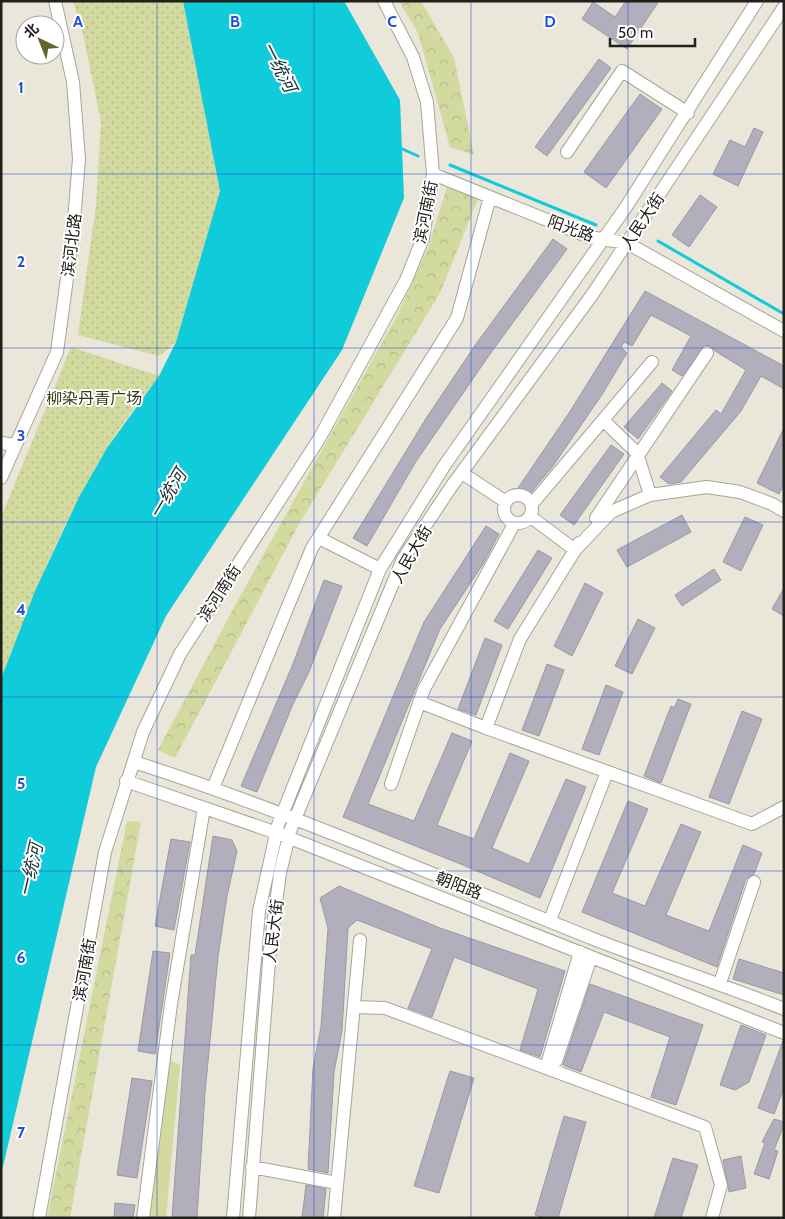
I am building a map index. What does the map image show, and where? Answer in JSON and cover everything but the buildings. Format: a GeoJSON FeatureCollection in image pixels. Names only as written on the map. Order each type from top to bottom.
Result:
{"type":"FeatureCollection","features":[{"type":"Feature","properties":{"kind":"street","name":"滨河北路"},"geometry":{"type":"LineString","coordinates":[[1,478],[57,352],[74,234],[79,159],[78,140],[73,82],[55,1]]}},
{"type":"Feature","properties":{"kind":"street","name":"滨河南街"},"geometry":{"type":"LineString","coordinates":[[39,1218],[105,852],[143,732],[180,654],[319,439],[406,280],[423,238],[433,174],[427,102],[413,58],[384,1]]}},
{"type":"Feature","properties":{"kind":"street","name":"人民大街"},"geometry":{"type":"LineString","coordinates":[[233,1218],[259,911],[288,818],[380,569],[444,466],[604,239],[688,113],[757,1]]}},
{"type":"Feature","properties":{"kind":"street","name":"人民大街"},"geometry":{"type":"LineString","coordinates":[[288,818],[403,559],[462,473],[627,243],[784,7]]}},
{"type":"Feature","properties":{"kind":"street"},"geometry":{"type":"LineString","coordinates":[[566,152],[622,72],[688,113]]}},
{"type":"Feature","properties":{"kind":"street","name":"阳光路"},"geometry":{"type":"LineString","coordinates":[[433,174],[589,237],[627,243],[784,331]]}},
{"type":"Feature","properties":{"kind":"street"},"geometry":{"type":"LineString","coordinates":[[213,788],[308,557],[457,318],[490,197]]}},
{"type":"Feature","properties":{"kind":"street"},"geometry":{"type":"LineString","coordinates":[[486,728],[520,638],[575,550],[605,513],[638,457],[707,353]]}},
{"type":"Feature","properties":{"kind":"street"},"geometry":{"type":"LineString","coordinates":[[514,524],[526,522],[532,511],[603,420],[652,362]]}},
{"type":"Feature","properties":{"kind":"street"},"geometry":{"type":"LineString","coordinates":[[603,420],[638,457],[650,495]]}},
{"type":"Feature","properties":{"kind":"street"},"geometry":{"type":"LineString","coordinates":[[1,443],[15,445]]}},
{"type":"Feature","properties":{"kind":"street"},"geometry":{"type":"LineString","coordinates":[[462,473],[506,502]]}},
{"type":"Feature","properties":{"kind":"street"},"geometry":{"type":"LineString","coordinates":[[605,513],[650,495],[707,488],[740,492],[772,504],[784,511]]}},
{"type":"Feature","properties":{"kind":"street"},"geometry":{"type":"LineString","coordinates":[[506,502],[517,495],[529,499],[532,511],[575,550]]}},
{"type":"Feature","properties":{"kind":"street"},"geometry":{"type":"LineString","coordinates":[[506,502],[505,515],[514,524]]}},
{"type":"Feature","properties":{"kind":"street"},"geometry":{"type":"LineString","coordinates":[[391,784],[419,702],[429,680],[514,524]]}},
{"type":"Feature","properties":{"kind":"street"},"geometry":{"type":"LineString","coordinates":[[319,538],[380,569]]}},
{"type":"Feature","properties":{"kind":"street"},"geometry":{"type":"LineString","coordinates":[[419,702],[752,824],[784,807]]}},
{"type":"Feature","properties":{"kind":"street","name":"朝阳路"},"geometry":{"type":"LineString","coordinates":[[134,762],[213,788],[550,920],[596,940],[720,983],[784,1008]]}},
{"type":"Feature","properties":{"kind":"street"},"geometry":{"type":"LineString","coordinates":[[550,920],[607,772]]}},
{"type":"Feature","properties":{"kind":"street"},"geometry":{"type":"LineString","coordinates":[[126,781],[282,836],[784,1033]]}},
{"type":"Feature","properties":{"kind":"street"},"geometry":{"type":"LineString","coordinates":[[143,1218],[171,1004],[204,808]]}},
{"type":"Feature","properties":{"kind":"street","name":"人民大街"},"geometry":{"type":"LineString","coordinates":[[249,1218],[270,950],[280,873],[282,836]]}},
{"type":"Feature","properties":{"kind":"street"},"geometry":{"type":"LineString","coordinates":[[720,983],[754,882]]}},
{"type":"Feature","properties":{"kind":"street"},"geometry":{"type":"LineString","coordinates":[[334,1218],[360,940]]}},
{"type":"Feature","properties":{"kind":"street"},"geometry":{"type":"LineString","coordinates":[[549,1069],[585,955]]}},
{"type":"Feature","properties":{"kind":"street"},"geometry":{"type":"LineString","coordinates":[[354,1006],[385,1008],[705,1127],[721,1185],[712,1218]]}},
{"type":"Feature","properties":{"kind":"street"},"geometry":{"type":"LineString","coordinates":[[252,1167],[337,1183]]}},
{"type":"Feature","properties":{"kind":"green space"},"geometry":{"type":"Polygon","coordinates":[[[73,1],[183,1],[220,191],[176,342],[159,356],[78,335],[96,205],[101,122],[83,34],[73,1]]]}},
{"type":"Feature","properties":{"kind":"green space"},"geometry":{"type":"Polygon","coordinates":[[[399,1],[421,1],[454,58],[474,155],[450,147],[418,33],[399,1]]]}},
{"type":"Feature","properties":{"kind":"green space"},"geometry":{"type":"Polygon","coordinates":[[[447,187],[478,199],[440,293],[299,524],[175,758],[158,750],[238,600],[397,316],[428,248],[447,187]]]}},
{"type":"Feature","properties":{"kind":"green space","name":"柳染丹青广场"},"geometry":{"type":"Polygon","coordinates":[[[71,347],[159,376],[126,420],[91,474],[49,560],[1,679],[1,517],[71,347]]]}},
{"type":"Feature","properties":{"kind":"green space"},"geometry":{"type":"Polygon","coordinates":[[[127,821],[141,822],[70,1218],[47,1218],[127,821]]]}},
{"type":"Feature","properties":{"kind":"green space"},"geometry":{"type":"Polygon","coordinates":[[[168,1060],[180,1065],[166,1218],[146,1218],[168,1060]]]}},
{"type":"Feature","properties":{"kind":"water","name":"一统河"},"geometry":{"type":"Polygon","coordinates":[[[183,1],[344,1],[400,100],[404,198],[342,350],[166,616],[96,767],[1,1175],[1,679],[35,591],[79,497],[107,448],[159,376],[176,342],[220,191],[183,1]]]}},
{"type":"Feature","properties":{"kind":"waterway"},"geometry":{"type":"LineString","coordinates":[[398,147],[418,156]]}},
{"type":"Feature","properties":{"kind":"waterway"},"geometry":{"type":"LineString","coordinates":[[450,165],[596,225]]}},
{"type":"Feature","properties":{"kind":"waterway"},"geometry":{"type":"LineString","coordinates":[[658,241],[784,314]]}}]}
